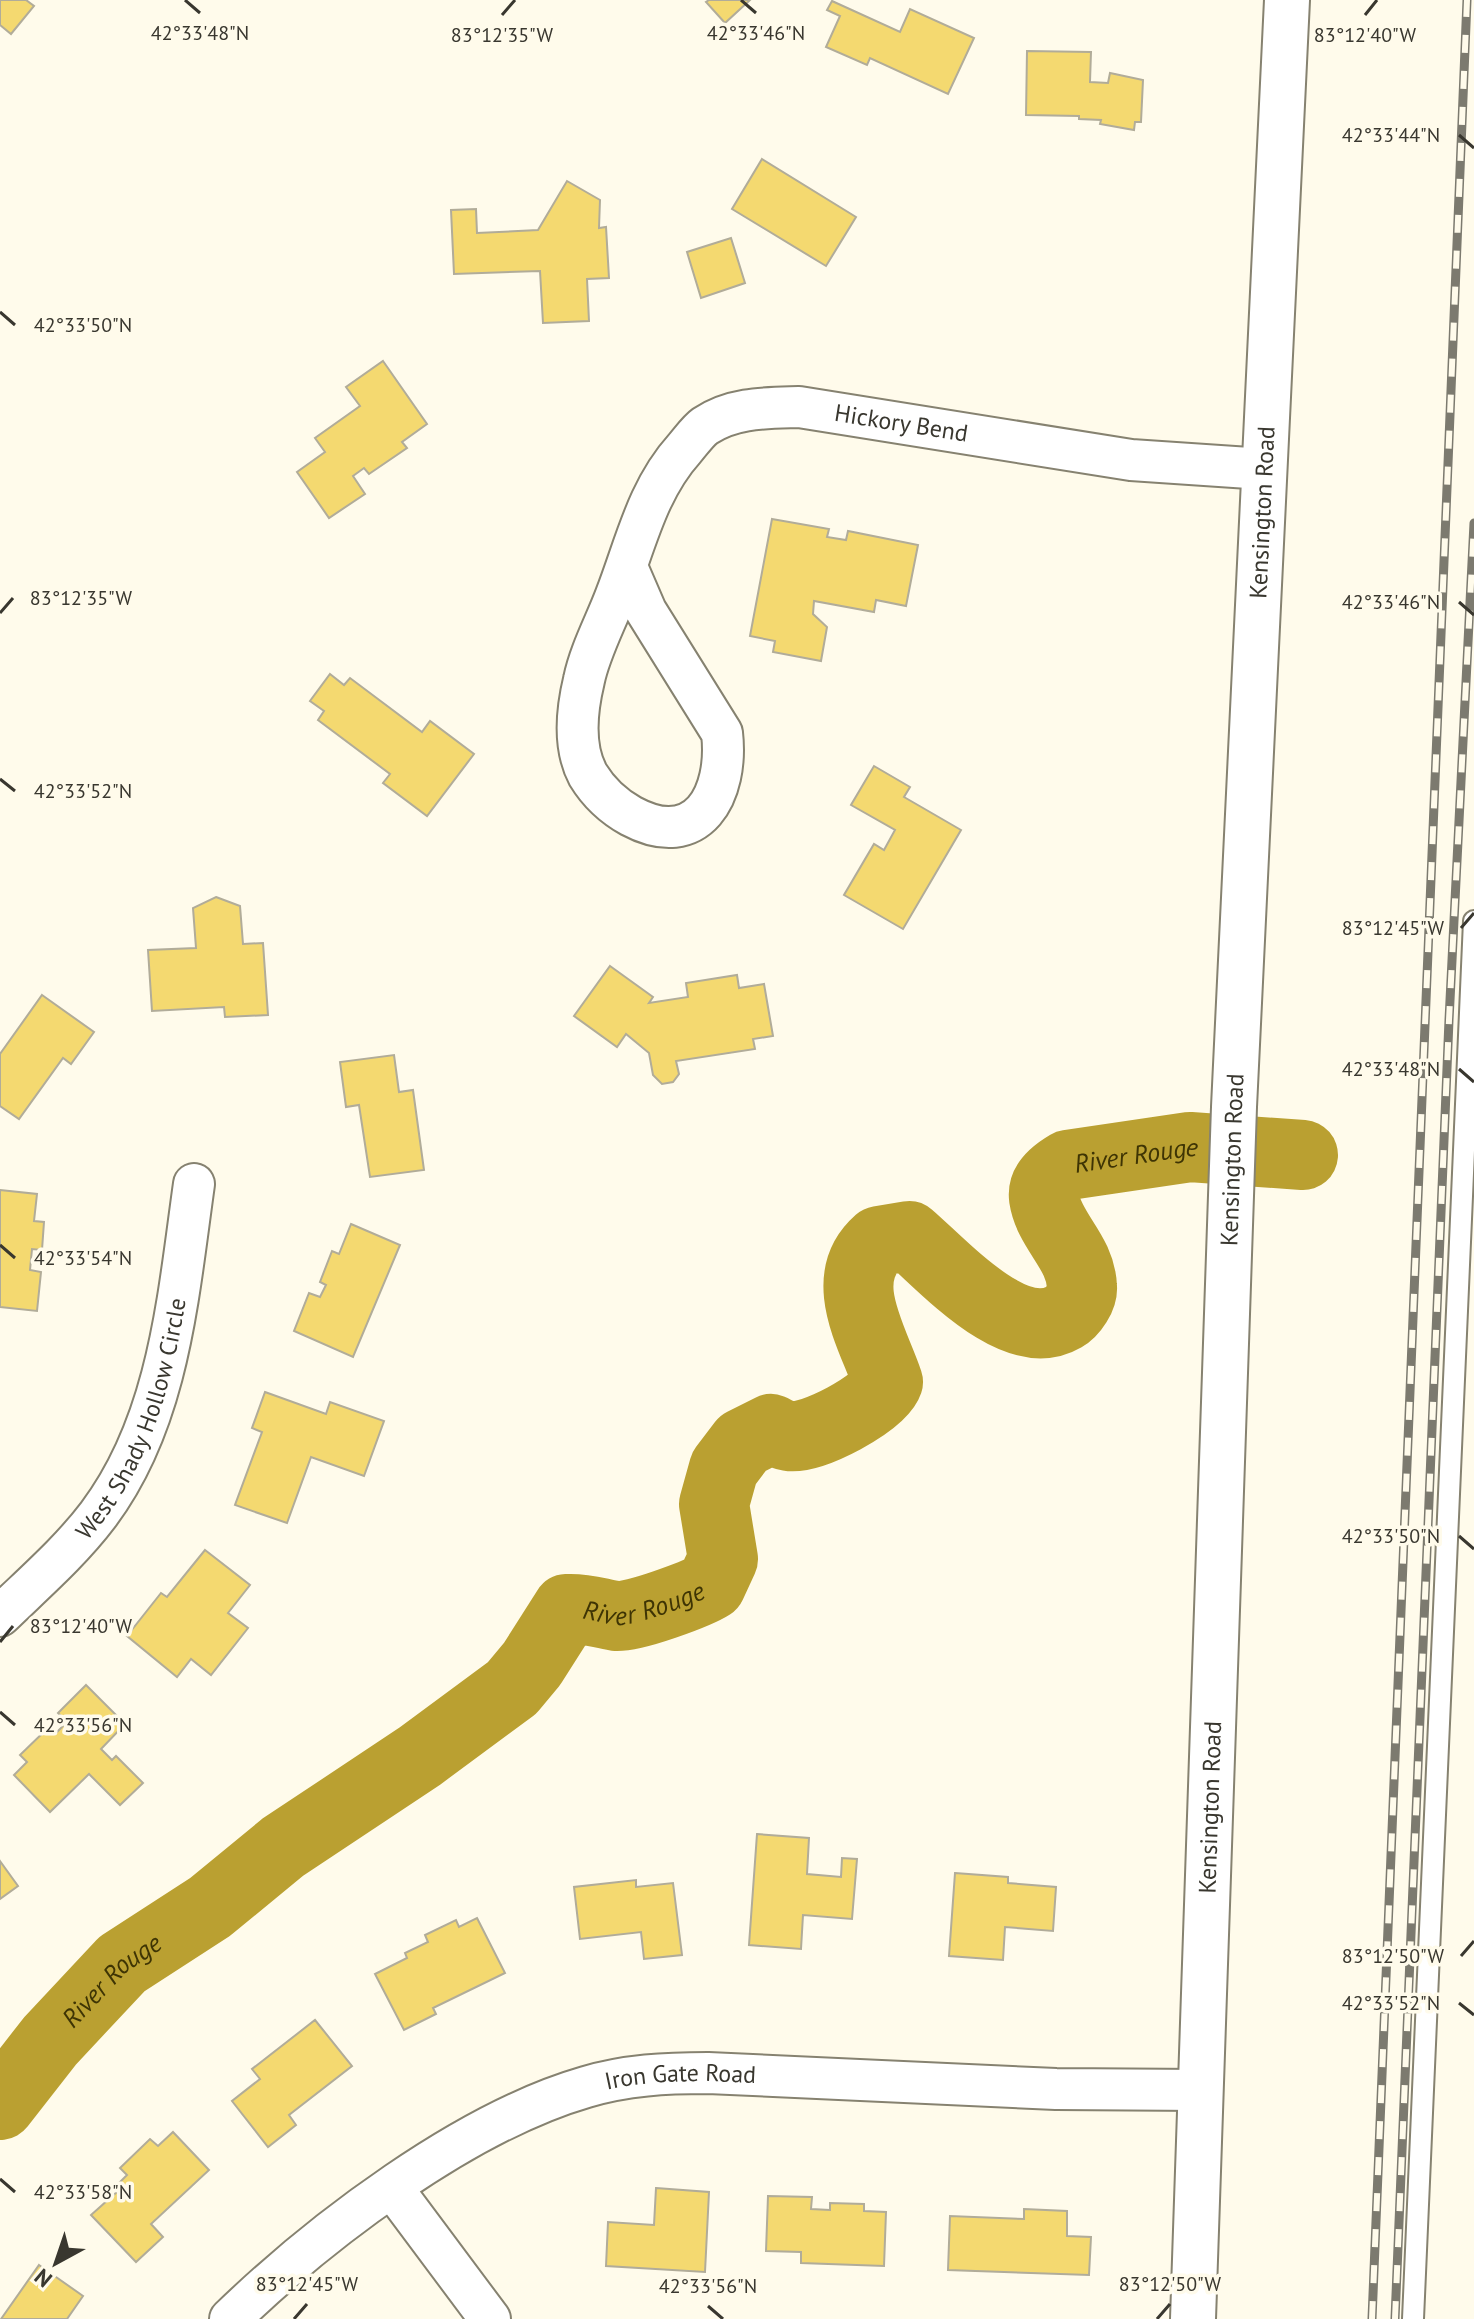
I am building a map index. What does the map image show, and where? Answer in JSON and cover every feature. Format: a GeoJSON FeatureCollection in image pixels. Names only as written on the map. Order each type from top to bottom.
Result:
{"type":"FeatureCollection","features":[{"type":"Feature","properties":{"kind":"street","name":"Kensington Road"},"geometry":{"type":"LineString","coordinates":[[1193,2319],[1231,1181],[1287,0]]}},
{"type":"Feature","properties":{"kind":"street","name":"Hickory Bend"},"geometry":{"type":"LineString","coordinates":[[627,567],[646,611],[722,733],[725,756],[710,805],[692,823],[676,827],[651,827],[612,805],[588,774],[577,740],[584,678],[627,567],[637,532],[663,472],[705,426],[744,410],[799,407],[1131,460],[1264,469]]}},
{"type":"Feature","properties":{"kind":"street","name":"West Shady Hollow Circle"},"geometry":{"type":"LineString","coordinates":[[0,1616],[84,1532],[123,1478],[143,1435],[175,1317],[194,1184]]}},
{"type":"Feature","properties":{"kind":"street","name":"Iron Gate Road"},"geometry":{"type":"LineString","coordinates":[[230,2319],[287,2267],[476,2133],[535,2104],[587,2086],[655,2073],[1202,2090]]}},
{"type":"Feature","properties":{"kind":"street"},"geometry":{"type":"LineString","coordinates":[[393,2189],[490,2319]]}},
{"type":"Feature","properties":{"kind":"lane"},"geometry":{"type":"LineString","coordinates":[[1413,2319],[1474,921]]}},
{"type":"Feature","properties":{"kind":"building"},"geometry":{"type":"Polygon","coordinates":[[[0,0],[26,0],[34,6],[11,34],[0,25],[0,0]]]}},
{"type":"Feature","properties":{"kind":"building"},"geometry":{"type":"Polygon","coordinates":[[[750,0],[725,23],[706,2],[750,0]]]}},
{"type":"Feature","properties":{"kind":"building"},"geometry":{"type":"Polygon","coordinates":[[[832,1],[900,32],[910,9],[974,38],[948,94],[870,58],[867,65],[826,47],[840,16],[827,10],[832,1]]]}},
{"type":"Feature","properties":{"kind":"building"},"geometry":{"type":"Polygon","coordinates":[[[1027,51],[1091,52],[1090,82],[1108,83],[1110,73],[1143,80],[1141,122],[1135,122],[1134,130],[1100,124],[1101,120],[1079,119],[1079,116],[1026,115],[1027,51]]]}},
{"type":"Feature","properties":{"kind":"building"},"geometry":{"type":"Polygon","coordinates":[[[762,159],[856,217],[826,266],[732,209],[762,159]]]}},
{"type":"Feature","properties":{"kind":"building"},"geometry":{"type":"Polygon","coordinates":[[[567,181],[600,200],[599,228],[606,227],[609,278],[587,279],[589,321],[543,323],[540,271],[454,274],[451,210],[476,209],[477,233],[538,230],[567,181]]]}},
{"type":"Feature","properties":{"kind":"building"},"geometry":{"type":"Polygon","coordinates":[[[731,238],[745,283],[701,298],[687,252],[731,238]]]}},
{"type":"Feature","properties":{"kind":"building"},"geometry":{"type":"Polygon","coordinates":[[[383,361],[427,424],[402,442],[407,448],[369,474],[364,468],[353,476],[365,494],[329,518],[297,472],[325,452],[315,438],[360,406],[346,387],[383,361]]]}},
{"type":"Feature","properties":{"kind":"building"},"geometry":{"type":"Polygon","coordinates":[[[772,519],[829,529],[827,537],[846,540],[848,531],[918,545],[906,606],[876,600],[874,612],[814,601],[813,614],[827,627],[821,661],[773,652],[775,641],[750,636],[772,519]]]}},
{"type":"Feature","properties":{"kind":"building"},"geometry":{"type":"Polygon","coordinates":[[[330,674],[344,685],[350,678],[422,732],[430,721],[474,754],[427,816],[383,783],[390,774],[318,720],[324,711],[310,701],[330,674]]]}},
{"type":"Feature","properties":{"kind":"building"},"geometry":{"type":"Polygon","coordinates":[[[874,766],[910,787],[904,797],[961,830],[903,929],[844,895],[874,844],[884,850],[895,830],[851,805],[874,766]]]}},
{"type":"Feature","properties":{"kind":"building"},"geometry":{"type":"Polygon","coordinates":[[[216,897],[240,906],[243,944],[263,943],[268,1015],[225,1017],[224,1007],[152,1011],[148,950],[196,948],[193,908],[216,897]]]}},
{"type":"Feature","properties":{"kind":"building"},"geometry":{"type":"Polygon","coordinates":[[[610,966],[653,997],[649,1003],[688,997],[686,983],[737,975],[739,988],[764,984],[773,1036],[753,1039],[755,1049],[676,1061],[679,1074],[673,1082],[662,1084],[653,1075],[649,1053],[626,1034],[617,1047],[574,1016],[610,966]]]}},
{"type":"Feature","properties":{"kind":"building"},"geometry":{"type":"Polygon","coordinates":[[[42,995],[94,1032],[71,1064],[63,1058],[19,1119],[0,1106],[0,1054],[42,995]]]}},
{"type":"Feature","properties":{"kind":"building"},"geometry":{"type":"Polygon","coordinates":[[[394,1055],[399,1092],[413,1090],[424,1170],[370,1177],[359,1105],[346,1107],[340,1062],[394,1055]]]}},
{"type":"Feature","properties":{"kind":"building"},"geometry":{"type":"Polygon","coordinates":[[[0,1190],[37,1194],[34,1221],[44,1222],[42,1250],[32,1249],[30,1270],[41,1272],[37,1311],[0,1307],[0,1190]]]}},
{"type":"Feature","properties":{"kind":"building"},"geometry":{"type":"Polygon","coordinates":[[[351,1224],[400,1245],[353,1357],[294,1331],[309,1293],[320,1297],[326,1285],[320,1282],[332,1251],[339,1254],[351,1224]]]}},
{"type":"Feature","properties":{"kind":"building"},"geometry":{"type":"Polygon","coordinates":[[[265,1392],[326,1414],[330,1402],[384,1421],[364,1476],[311,1457],[287,1523],[235,1505],[262,1432],[252,1428],[265,1392]]]}},
{"type":"Feature","properties":{"kind":"building"},"geometry":{"type":"Polygon","coordinates":[[[205,1550],[250,1585],[228,1613],[248,1628],[211,1675],[191,1659],[177,1677],[127,1636],[161,1593],[167,1597],[205,1550]]]}},
{"type":"Feature","properties":{"kind":"building"},"geometry":{"type":"Polygon","coordinates":[[[86,1685],[125,1724],[101,1749],[112,1760],[116,1756],[143,1783],[120,1805],[89,1774],[50,1812],[14,1775],[27,1762],[20,1755],[50,1726],[56,1733],[67,1722],[58,1713],[86,1685]]]}},
{"type":"Feature","properties":{"kind":"building"},"geometry":{"type":"Polygon","coordinates":[[[757,1834],[809,1838],[807,1874],[841,1877],[842,1858],[857,1859],[852,1919],[803,1915],[801,1949],[749,1945],[757,1834]]]}},
{"type":"Feature","properties":{"kind":"building"},"geometry":{"type":"Polygon","coordinates":[[[0,1861],[18,1886],[0,1899],[0,1861]]]}},
{"type":"Feature","properties":{"kind":"building"},"geometry":{"type":"Polygon","coordinates":[[[955,1873],[1008,1877],[1008,1883],[1056,1887],[1053,1931],[1005,1927],[1003,1960],[949,1956],[955,1873]]]}},
{"type":"Feature","properties":{"kind":"building"},"geometry":{"type":"Polygon","coordinates":[[[636,1880],[636,1887],[673,1883],[682,1955],[644,1959],[641,1932],[580,1939],[574,1887],[636,1880]]]}},
{"type":"Feature","properties":{"kind":"building"},"geometry":{"type":"Polygon","coordinates":[[[477,1918],[505,1973],[433,2008],[436,2014],[404,2030],[375,1974],[407,1958],[405,1953],[428,1942],[425,1935],[456,1920],[459,1927],[477,1918]]]}},
{"type":"Feature","properties":{"kind":"building"},"geometry":{"type":"Polygon","coordinates":[[[315,2020],[352,2066],[289,2115],[296,2125],[268,2147],[232,2101],[260,2079],[252,2069],[315,2020]]]}},
{"type":"Feature","properties":{"kind":"building"},"geometry":{"type":"Polygon","coordinates":[[[173,2132],[209,2170],[151,2224],[163,2237],[136,2262],[91,2215],[119,2190],[116,2186],[127,2175],[120,2168],[150,2139],[158,2146],[173,2132]]]}},
{"type":"Feature","properties":{"kind":"building"},"geometry":{"type":"Polygon","coordinates":[[[656,2188],[709,2192],[705,2272],[606,2266],[608,2222],[654,2225],[656,2188]]]}},
{"type":"Feature","properties":{"kind":"building"},"geometry":{"type":"Polygon","coordinates":[[[768,2196],[812,2197],[811,2209],[830,2210],[830,2203],[864,2204],[864,2211],[886,2212],[884,2266],[801,2263],[801,2252],[766,2251],[768,2196]]]}},
{"type":"Feature","properties":{"kind":"building"},"geometry":{"type":"Polygon","coordinates":[[[1024,2209],[1067,2211],[1067,2236],[1091,2237],[1089,2275],[948,2270],[950,2216],[1024,2219],[1024,2209]]]}},
{"type":"Feature","properties":{"kind":"building"},"geometry":{"type":"Polygon","coordinates":[[[39,2265],[83,2296],[67,2319],[1,2319],[39,2265]]]}},
{"type":"Feature","properties":{"kind":"waterway","name":"River Rouge"},"geometry":{"type":"LineString","coordinates":[[0,2105],[50,2041],[122,1964],[210,1907],[283,1847],[420,1756],[512,1688],[532,1664],[567,1609],[624,1616],[664,1605],[711,1585],[723,1559],[714,1504],[724,1468],[743,1443],[771,1429],[787,1436],[799,1436],[828,1426],[873,1400],[888,1382],[867,1328],[859,1291],[860,1273],[866,1256],[879,1241],[909,1236],[981,1299],[1024,1321],[1044,1323],[1067,1315],[1077,1304],[1082,1291],[1076,1263],[1052,1221],[1044,1198],[1048,1182],[1063,1168],[1190,1147],[1303,1155]]}},
{"type":"Feature","properties":{"kind":"railway"},"geometry":{"type":"LineString","coordinates":[[1372,2319],[1467,0]]}},
{"type":"Feature","properties":{"kind":"railway"},"geometry":{"type":"LineString","coordinates":[[1395,2319],[1449,1020],[1474,523]]}}]}
